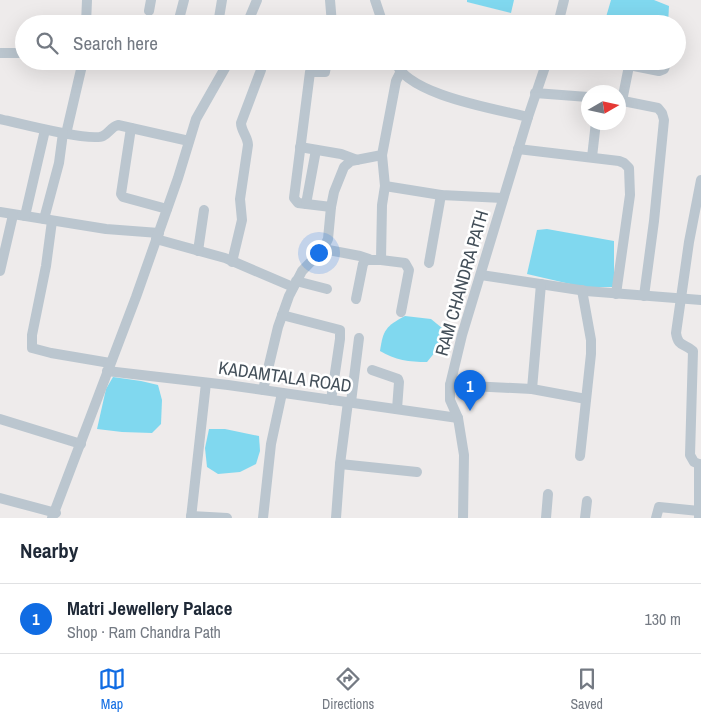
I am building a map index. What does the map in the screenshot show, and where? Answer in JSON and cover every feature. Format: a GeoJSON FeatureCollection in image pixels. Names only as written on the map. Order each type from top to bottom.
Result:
{"type":"FeatureCollection","features":[{"type":"Feature","properties":{"kind":"street"},"geometry":{"type":"LineString","coordinates":[[86,15],[87,0]]}},
{"type":"Feature","properties":{"kind":"street"},"geometry":{"type":"LineString","coordinates":[[148,12],[152,0]]}},
{"type":"Feature","properties":{"kind":"street"},"geometry":{"type":"LineString","coordinates":[[180,15],[184,0]]}},
{"type":"Feature","properties":{"kind":"street"},"geometry":{"type":"LineString","coordinates":[[220,15],[222,0]]}},
{"type":"Feature","properties":{"kind":"street"},"geometry":{"type":"LineString","coordinates":[[251,15],[257,0]]}},
{"type":"Feature","properties":{"kind":"street"},"geometry":{"type":"LineString","coordinates":[[330,0],[331,15]]}},
{"type":"Feature","properties":{"kind":"street"},"geometry":{"type":"LineString","coordinates":[[375,0],[380,15]]}},
{"type":"Feature","properties":{"kind":"street"},"geometry":{"type":"LineString","coordinates":[[560,15],[564,0]]}},
{"type":"Feature","properties":{"kind":"street"},"geometry":{"type":"LineString","coordinates":[[0,53],[15,53]]}},
{"type":"Feature","properties":{"kind":"street"},"geometry":{"type":"LineString","coordinates":[[48,220],[64,134],[81,70]]}},
{"type":"Feature","properties":{"kind":"street"},"geometry":{"type":"LineString","coordinates":[[0,498],[54,515],[167,209],[196,119],[224,70]]}},
{"type":"Feature","properties":{"kind":"street"},"geometry":{"type":"LineString","coordinates":[[232,262],[242,220],[240,199],[248,145],[247,137],[241,128],[241,123],[261,70]]}},
{"type":"Feature","properties":{"kind":"street"},"geometry":{"type":"LineString","coordinates":[[325,70],[325,72],[310,72],[294,198],[298,203],[331,207]]}},
{"type":"Feature","properties":{"kind":"street","name":"RAM CHANDRA PATH"},"geometry":{"type":"LineString","coordinates":[[464,518],[464,455],[458,418],[450,400],[450,385],[462,335],[544,70]]}},
{"type":"Feature","properties":{"kind":"street"},"geometry":{"type":"LineString","coordinates":[[624,85],[628,70]]}},
{"type":"Feature","properties":{"kind":"street"},"geometry":{"type":"LineString","coordinates":[[381,260],[382,205],[385,186],[382,155],[396,81],[400,71],[414,83],[466,103],[528,117]]}},
{"type":"Feature","properties":{"kind":"street"},"geometry":{"type":"LineString","coordinates":[[536,93],[581,97]]}},
{"type":"Feature","properties":{"kind":"street"},"geometry":{"type":"LineString","coordinates":[[626,101],[658,108],[664,120],[654,221],[646,265],[644,296]]}},
{"type":"Feature","properties":{"kind":"street"},"geometry":{"type":"LineString","coordinates":[[0,119],[64,134],[96,137],[103,136],[118,125],[190,142]]}},
{"type":"Feature","properties":{"kind":"street"},"geometry":{"type":"LineString","coordinates":[[131,128],[121,194],[123,197],[167,209]]}},
{"type":"Feature","properties":{"kind":"street"},"geometry":{"type":"LineString","coordinates":[[25,216],[45,130]]}},
{"type":"Feature","properties":{"kind":"street"},"geometry":{"type":"LineString","coordinates":[[592,158],[595,130]]}},
{"type":"Feature","properties":{"kind":"street"},"geometry":{"type":"LineString","coordinates":[[300,147],[341,154],[357,160]]}},
{"type":"Feature","properties":{"kind":"street"},"geometry":{"type":"LineString","coordinates":[[518,149],[624,163],[628,168],[630,174],[630,195],[616,294]]}},
{"type":"Feature","properties":{"kind":"street"},"geometry":{"type":"LineString","coordinates":[[306,204],[316,150]]}},
{"type":"Feature","properties":{"kind":"street"},"geometry":{"type":"LineString","coordinates":[[263,390],[282,315],[295,284],[302,271],[322,250],[328,239],[334,192],[344,167],[351,161],[382,155]]}},
{"type":"Feature","properties":{"kind":"street"},"geometry":{"type":"LineString","coordinates":[[385,186],[441,195],[504,198]]}},
{"type":"Feature","properties":{"kind":"street"},"geometry":{"type":"LineString","coordinates":[[656,518],[659,507],[699,515],[700,465],[694,462],[690,455],[696,407],[694,358],[693,351],[677,340],[680,299],[700,186]]}},
{"type":"Feature","properties":{"kind":"street"},"geometry":{"type":"LineString","coordinates":[[429,263],[441,195]]}},
{"type":"Feature","properties":{"kind":"street"},"geometry":{"type":"LineString","coordinates":[[198,251],[204,210]]}},
{"type":"Feature","properties":{"kind":"street"},"geometry":{"type":"LineString","coordinates":[[0,212],[157,236],[295,284],[327,289]]}},
{"type":"Feature","properties":{"kind":"street"},"geometry":{"type":"LineString","coordinates":[[0,271],[13,215]]}},
{"type":"Feature","properties":{"kind":"street","name":"KADAMTALA ROAD"},"geometry":{"type":"LineString","coordinates":[[48,220],[46,266],[32,335],[32,348],[108,367],[206,383],[458,418]]}},
{"type":"Feature","properties":{"kind":"street"},"geometry":{"type":"LineString","coordinates":[[322,250],[369,259],[405,263],[409,270],[401,312]]}},
{"type":"Feature","properties":{"kind":"street"},"geometry":{"type":"LineString","coordinates":[[356,299],[363,264],[369,259]]}},
{"type":"Feature","properties":{"kind":"street"},"geometry":{"type":"LineString","coordinates":[[480,275],[616,294],[701,300]]}},
{"type":"Feature","properties":{"kind":"street"},"geometry":{"type":"LineString","coordinates":[[532,389],[542,284]]}},
{"type":"Feature","properties":{"kind":"street"},"geometry":{"type":"LineString","coordinates":[[580,456],[591,340],[582,290]]}},
{"type":"Feature","properties":{"kind":"street"},"geometry":{"type":"LineString","coordinates":[[282,315],[340,330],[331,400]]}},
{"type":"Feature","properties":{"kind":"street"},"geometry":{"type":"LineString","coordinates":[[336,518],[340,464],[359,338]]}},
{"type":"Feature","properties":{"kind":"street"},"geometry":{"type":"LineString","coordinates":[[372,370],[398,379],[397,409]]}},
{"type":"Feature","properties":{"kind":"street"},"geometry":{"type":"LineString","coordinates":[[206,383],[191,517],[227,518]]}},
{"type":"Feature","properties":{"kind":"street"},"geometry":{"type":"LineString","coordinates":[[450,385],[532,389],[586,399]]}},
{"type":"Feature","properties":{"kind":"street"},"geometry":{"type":"LineString","coordinates":[[263,518],[270,444],[282,393]]}},
{"type":"Feature","properties":{"kind":"street"},"geometry":{"type":"LineString","coordinates":[[0,419],[81,444]]}},
{"type":"Feature","properties":{"kind":"street"},"geometry":{"type":"LineString","coordinates":[[340,464],[417,472]]}},
{"type":"Feature","properties":{"kind":"street"},"geometry":{"type":"LineString","coordinates":[[546,518],[548,494]]}},
{"type":"Feature","properties":{"kind":"street"},"geometry":{"type":"LineString","coordinates":[[585,518],[587,501]]}},
{"type":"Feature","properties":{"kind":"water"},"geometry":{"type":"Polygon","coordinates":[[[467,0],[514,0],[511,13],[467,2],[467,0]]]}},
{"type":"Feature","properties":{"kind":"water"},"geometry":{"type":"Polygon","coordinates":[[[611,0],[654,0],[669,6],[668,15],[607,15],[611,0]]]}},
{"type":"Feature","properties":{"kind":"water"},"geometry":{"type":"Polygon","coordinates":[[[547,229],[614,241],[614,287],[583,287],[527,274],[537,230],[547,229]]]}},
{"type":"Feature","properties":{"kind":"water"},"geometry":{"type":"Polygon","coordinates":[[[405,316],[431,319],[442,328],[440,346],[427,362],[402,360],[380,351],[386,329],[405,316]]]}},
{"type":"Feature","properties":{"kind":"water"},"geometry":{"type":"Polygon","coordinates":[[[113,377],[158,385],[162,400],[161,424],[152,433],[97,429],[106,389],[113,377]]]}},
{"type":"Feature","properties":{"kind":"water"},"geometry":{"type":"Polygon","coordinates":[[[209,429],[225,429],[259,436],[260,451],[256,464],[240,472],[218,474],[207,467],[205,448],[209,429]]]}},
{"type":"Feature","properties":{"kind":"place","name":"Matri Jewellery Palace"},"geometry":{"type":"Point","coordinates":[470,411]}}]}
